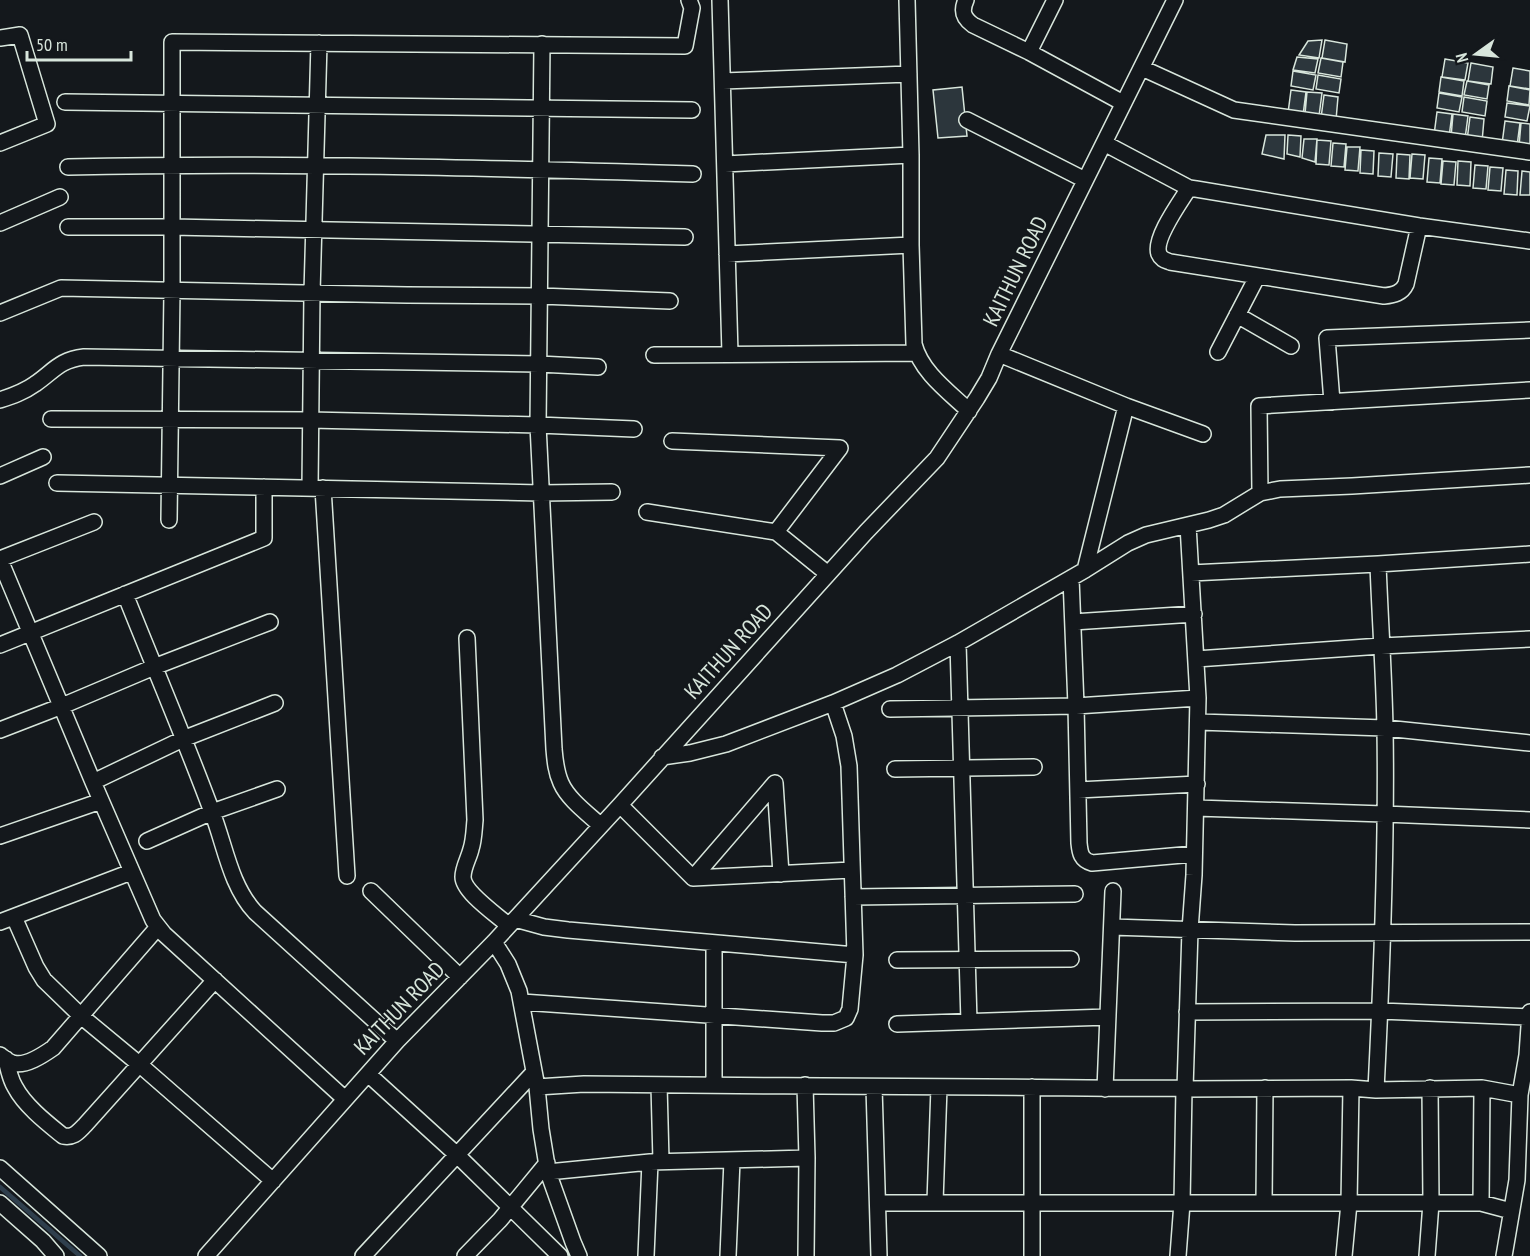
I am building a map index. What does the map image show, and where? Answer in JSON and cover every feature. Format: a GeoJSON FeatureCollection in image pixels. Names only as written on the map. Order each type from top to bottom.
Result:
{"type":"FeatureCollection","features":[{"type":"Feature","properties":{"kind":"street"},"geometry":{"type":"LineString","coordinates":[[169,520],[172,42],[685,46],[692,8],[689,0]]}},
{"type":"Feature","properties":{"kind":"street"},"geometry":{"type":"LineString","coordinates":[[720,0],[729,354]]}},
{"type":"Feature","properties":{"kind":"street"},"geometry":{"type":"LineString","coordinates":[[907,0],[913,336],[916,353],[928,372],[969,411]]}},
{"type":"Feature","properties":{"kind":"street"},"geometry":{"type":"LineString","coordinates":[[966,0],[963,11],[967,21],[1123,104]]}},
{"type":"Feature","properties":{"kind":"street"},"geometry":{"type":"LineString","coordinates":[[1029,52],[1054,0]]}},
{"type":"Feature","properties":{"kind":"street","name":"KAITHUN ROAD"},"geometry":{"type":"LineString","coordinates":[[206,1256],[398,1041],[494,942],[828,574],[937,458],[989,378],[1174,0]]}},
{"type":"Feature","properties":{"kind":"street"},"geometry":{"type":"LineString","coordinates":[[0,38],[20,35],[46,124],[0,143]]}},
{"type":"Feature","properties":{"kind":"street"},"geometry":{"type":"LineString","coordinates":[[319,43],[310,420],[347,876]]}},
{"type":"Feature","properties":{"kind":"street"},"geometry":{"type":"LineString","coordinates":[[542,44],[538,425],[556,767],[561,785],[567,794],[600,825]]}},
{"type":"Feature","properties":{"kind":"street"},"geometry":{"type":"LineString","coordinates":[[1142,68],[1234,110],[1530,152]]}},
{"type":"Feature","properties":{"kind":"street"},"geometry":{"type":"LineString","coordinates":[[723,81],[909,74]]}},
{"type":"Feature","properties":{"kind":"street"},"geometry":{"type":"LineString","coordinates":[[65,102],[692,110]]}},
{"type":"Feature","properties":{"kind":"street"},"geometry":{"type":"LineString","coordinates":[[967,120],[1085,180]]}},
{"type":"Feature","properties":{"kind":"street"},"geometry":{"type":"LineString","coordinates":[[1104,143],[1189,188],[1419,226],[1530,241]]}},
{"type":"Feature","properties":{"kind":"street"},"geometry":{"type":"LineString","coordinates":[[725,164],[911,155]]}},
{"type":"Feature","properties":{"kind":"street"},"geometry":{"type":"LineString","coordinates":[[68,167],[315,165],[693,174]]}},
{"type":"Feature","properties":{"kind":"street"},"geometry":{"type":"LineString","coordinates":[[1189,188],[1161,234],[1158,244],[1159,255],[1170,262],[1257,277],[1384,296],[1391,295],[1400,292],[1407,284],[1419,226]]}},
{"type":"Feature","properties":{"kind":"street"},"geometry":{"type":"LineString","coordinates":[[0,223],[60,197]]}},
{"type":"Feature","properties":{"kind":"street"},"geometry":{"type":"LineString","coordinates":[[68,227],[685,237]]}},
{"type":"Feature","properties":{"kind":"street"},"geometry":{"type":"LineString","coordinates":[[727,254],[911,245]]}},
{"type":"Feature","properties":{"kind":"street"},"geometry":{"type":"LineString","coordinates":[[1218,352],[1257,277]]}},
{"type":"Feature","properties":{"kind":"street"},"geometry":{"type":"LineString","coordinates":[[0,313],[61,288],[670,300]]}},
{"type":"Feature","properties":{"kind":"street"},"geometry":{"type":"LineString","coordinates":[[1237,315],[1291,346]]}},
{"type":"Feature","properties":{"kind":"street"},"geometry":{"type":"LineString","coordinates":[[1332,402],[1327,338],[1530,330]]}},
{"type":"Feature","properties":{"kind":"street"},"geometry":{"type":"LineString","coordinates":[[654,354],[916,353]]}},
{"type":"Feature","properties":{"kind":"street"},"geometry":{"type":"LineString","coordinates":[[999,354],[1126,406],[1203,434]]}},
{"type":"Feature","properties":{"kind":"street"},"geometry":{"type":"LineString","coordinates":[[0,400],[26,390],[54,368],[76,358],[539,364],[598,367]]}},
{"type":"Feature","properties":{"kind":"street"},"geometry":{"type":"LineString","coordinates":[[1260,493],[1258,405],[1530,390]]}},
{"type":"Feature","properties":{"kind":"street"},"geometry":{"type":"LineString","coordinates":[[1085,570],[1126,406]]}},
{"type":"Feature","properties":{"kind":"street"},"geometry":{"type":"LineString","coordinates":[[51,419],[310,420],[634,429]]}},
{"type":"Feature","properties":{"kind":"street"},"geometry":{"type":"LineString","coordinates":[[672,441],[840,448],[776,532]]}},
{"type":"Feature","properties":{"kind":"street"},"geometry":{"type":"LineString","coordinates":[[0,476],[43,458]]}},
{"type":"Feature","properties":{"kind":"street"},"geometry":{"type":"LineString","coordinates":[[662,757],[726,744],[833,703],[897,675],[958,644],[1128,543],[1146,535],[1224,515],[1260,493],[1296,488],[1530,475]]}},
{"type":"Feature","properties":{"kind":"street"},"geometry":{"type":"LineString","coordinates":[[57,483],[541,493],[612,492]]}},
{"type":"Feature","properties":{"kind":"street"},"geometry":{"type":"LineString","coordinates":[[0,645],[264,537],[264,487]]}},
{"type":"Feature","properties":{"kind":"street"},"geometry":{"type":"LineString","coordinates":[[648,512],[776,532],[828,574]]}},
{"type":"Feature","properties":{"kind":"street"},"geometry":{"type":"LineString","coordinates":[[94,522],[0,560],[147,909],[158,927],[345,1099]]}},
{"type":"Feature","properties":{"kind":"street"},"geometry":{"type":"LineString","coordinates":[[1178,1256],[1182,1203],[1184,1088],[1194,875],[1198,722],[1188,525]]}},
{"type":"Feature","properties":{"kind":"street"},"geometry":{"type":"LineString","coordinates":[[1191,573],[1530,554]]}},
{"type":"Feature","properties":{"kind":"street"},"geometry":{"type":"LineString","coordinates":[[1376,1090],[1384,932],[1385,728],[1378,564]]}},
{"type":"Feature","properties":{"kind":"street"},"geometry":{"type":"LineString","coordinates":[[1071,578],[1080,854],[1086,861],[1092,863],[1194,854]]}},
{"type":"Feature","properties":{"kind":"street"},"geometry":{"type":"LineString","coordinates":[[125,594],[212,812],[236,882],[249,905],[398,1041]]}},
{"type":"Feature","properties":{"kind":"street"},"geometry":{"type":"LineString","coordinates":[[1073,622],[1194,614]]}},
{"type":"Feature","properties":{"kind":"street"},"geometry":{"type":"LineString","coordinates":[[0,730],[270,622]]}},
{"type":"Feature","properties":{"kind":"street"},"geometry":{"type":"LineString","coordinates":[[467,638],[475,820],[472,846],[463,879],[468,889],[512,922],[568,930],[855,955]]}},
{"type":"Feature","properties":{"kind":"street"},"geometry":{"type":"LineString","coordinates":[[1196,659],[1381,646],[1530,639]]}},
{"type":"Feature","properties":{"kind":"street"},"geometry":{"type":"LineString","coordinates":[[958,644],[969,1022]]}},
{"type":"Feature","properties":{"kind":"street"},"geometry":{"type":"LineString","coordinates":[[890,709],[1076,706],[1198,698]]}},
{"type":"Feature","properties":{"kind":"street"},"geometry":{"type":"LineString","coordinates":[[93,782],[183,739],[275,703]]}},
{"type":"Feature","properties":{"kind":"street"},"geometry":{"type":"LineString","coordinates":[[522,1002],[822,1023],[842,1021],[849,1014],[850,1009],[855,955],[849,766],[844,736],[833,703]]}},
{"type":"Feature","properties":{"kind":"street"},"geometry":{"type":"LineString","coordinates":[[1198,722],[1385,728],[1530,743]]}},
{"type":"Feature","properties":{"kind":"street"},"geometry":{"type":"LineString","coordinates":[[895,769],[1034,767]]}},
{"type":"Feature","properties":{"kind":"street"},"geometry":{"type":"LineString","coordinates":[[693,878],[775,783],[781,874]]}},
{"type":"Feature","properties":{"kind":"street"},"geometry":{"type":"LineString","coordinates":[[1078,790],[1197,784]]}},
{"type":"Feature","properties":{"kind":"street"},"geometry":{"type":"LineString","coordinates":[[147,841],[212,812],[277,789]]}},
{"type":"Feature","properties":{"kind":"street"},"geometry":{"type":"LineString","coordinates":[[1,832],[101,801]]}},
{"type":"Feature","properties":{"kind":"street"},"geometry":{"type":"LineString","coordinates":[[620,805],[693,878],[852,870]]}},
{"type":"Feature","properties":{"kind":"street"},"geometry":{"type":"LineString","coordinates":[[1196,808],[1530,820]]}},
{"type":"Feature","properties":{"kind":"street"},"geometry":{"type":"LineString","coordinates":[[131,872],[7,920],[27,950],[39,974],[81,1016],[273,1181]]}},
{"type":"Feature","properties":{"kind":"street"},"geometry":{"type":"LineString","coordinates":[[371,891],[460,976]]}},
{"type":"Feature","properties":{"kind":"street"},"geometry":{"type":"LineString","coordinates":[[1105,1089],[1113,891]]}},
{"type":"Feature","properties":{"kind":"street"},"geometry":{"type":"LineString","coordinates":[[853,897],[1075,894]]}},
{"type":"Feature","properties":{"kind":"street"},"geometry":{"type":"LineString","coordinates":[[3,1057],[19,1064],[53,1048],[158,927]]}},
{"type":"Feature","properties":{"kind":"street"},"geometry":{"type":"LineString","coordinates":[[1112,927],[1296,933],[1530,932]]}},
{"type":"Feature","properties":{"kind":"street"},"geometry":{"type":"LineString","coordinates":[[368,1074],[456,1154],[560,1256],[576,1249],[548,1168],[522,1002],[508,964],[494,942]]}},
{"type":"Feature","properties":{"kind":"street"},"geometry":{"type":"LineString","coordinates":[[714,943],[714,1085]]}},
{"type":"Feature","properties":{"kind":"street"},"geometry":{"type":"LineString","coordinates":[[897,960],[1071,959]]}},
{"type":"Feature","properties":{"kind":"street"},"geometry":{"type":"LineString","coordinates":[[3,1057],[10,1078],[19,1094],[63,1136],[74,1135],[215,980]]}},
{"type":"Feature","properties":{"kind":"street"},"geometry":{"type":"LineString","coordinates":[[1187,1012],[1380,1011],[1529,1017]]}},
{"type":"Feature","properties":{"kind":"street"},"geometry":{"type":"LineString","coordinates":[[1504,1256],[1524,1145],[1520,1095],[1529,1055],[1530,1012]]}},
{"type":"Feature","properties":{"kind":"street"},"geometry":{"type":"LineString","coordinates":[[897,1024],[1108,1017]]}},
{"type":"Feature","properties":{"kind":"street"},"geometry":{"type":"LineString","coordinates":[[363,1256],[456,1154],[535,1079],[584,1084],[659,1085],[1105,1089],[1351,1088],[1376,1090],[1482,1088],[1520,1095]]}},
{"type":"Feature","properties":{"kind":"street"},"geometry":{"type":"LineString","coordinates":[[646,1256],[659,1085]]}},
{"type":"Feature","properties":{"kind":"street"},"geometry":{"type":"LineString","coordinates":[[806,1085],[806,1256]]}},
{"type":"Feature","properties":{"kind":"street"},"geometry":{"type":"LineString","coordinates":[[874,1087],[879,1256]]}},
{"type":"Feature","properties":{"kind":"street"},"geometry":{"type":"LineString","coordinates":[[935,1202],[939,1087]]}},
{"type":"Feature","properties":{"kind":"street"},"geometry":{"type":"LineString","coordinates":[[1032,1087],[1032,1256]]}},
{"type":"Feature","properties":{"kind":"street"},"geometry":{"type":"LineString","coordinates":[[1264,1088],[1264,1203]]}},
{"type":"Feature","properties":{"kind":"street"},"geometry":{"type":"LineString","coordinates":[[1344,1256],[1349,1203],[1351,1088]]}},
{"type":"Feature","properties":{"kind":"street"},"geometry":{"type":"LineString","coordinates":[[1427,1256],[1431,1203],[1430,1088]]}},
{"type":"Feature","properties":{"kind":"street"},"geometry":{"type":"LineString","coordinates":[[1480,1203],[1482,1088]]}},
{"type":"Feature","properties":{"kind":"street"},"geometry":{"type":"LineString","coordinates":[[465,1256],[548,1168],[655,1161],[807,1158]]}},
{"type":"Feature","properties":{"kind":"street"},"geometry":{"type":"LineString","coordinates":[[728,1256],[732,1160]]}},
{"type":"Feature","properties":{"kind":"street"},"geometry":{"type":"LineString","coordinates":[[0,1168],[99,1256]]}},
{"type":"Feature","properties":{"kind":"street"},"geometry":{"type":"LineString","coordinates":[[0,1203],[44,1241],[56,1256]]}},
{"type":"Feature","properties":{"kind":"street"},"geometry":{"type":"LineString","coordinates":[[879,1203],[1480,1203],[1511,1211]]}},
{"type":"Feature","properties":{"kind":"building"},"geometry":{"type":"Polygon","coordinates":[[[1322,40],[1319,58],[1299,55],[1308,41],[1322,40]]]}},
{"type":"Feature","properties":{"kind":"building"},"geometry":{"type":"Polygon","coordinates":[[[1325,40],[1347,44],[1345,62],[1322,58],[1325,40]]]}},
{"type":"Feature","properties":{"kind":"building"},"geometry":{"type":"Polygon","coordinates":[[[1297,57],[1318,59],[1315,73],[1293,70],[1297,57]]]}},
{"type":"Feature","properties":{"kind":"building"},"geometry":{"type":"Polygon","coordinates":[[[1321,58],[1343,62],[1341,77],[1318,73],[1321,58]]]}},
{"type":"Feature","properties":{"kind":"building"},"geometry":{"type":"Polygon","coordinates":[[[1445,59],[1468,63],[1465,80],[1442,77],[1445,59]]]}},
{"type":"Feature","properties":{"kind":"building"},"geometry":{"type":"Polygon","coordinates":[[[1471,63],[1493,67],[1491,84],[1468,81],[1471,63]]]}},
{"type":"Feature","properties":{"kind":"building"},"geometry":{"type":"Polygon","coordinates":[[[1513,68],[1530,71],[1530,89],[1510,86],[1513,68]]]}},
{"type":"Feature","properties":{"kind":"building"},"geometry":{"type":"Polygon","coordinates":[[[1293,71],[1316,75],[1313,90],[1291,86],[1293,71]]]}},
{"type":"Feature","properties":{"kind":"building"},"geometry":{"type":"Polygon","coordinates":[[[1318,75],[1341,79],[1339,93],[1316,89],[1318,75]]]}},
{"type":"Feature","properties":{"kind":"building"},"geometry":{"type":"Polygon","coordinates":[[[1441,77],[1464,81],[1462,96],[1439,92],[1441,77]]]}},
{"type":"Feature","properties":{"kind":"building"},"geometry":{"type":"Polygon","coordinates":[[[1467,81],[1489,85],[1487,99],[1464,95],[1467,81]]]}},
{"type":"Feature","properties":{"kind":"building"},"geometry":{"type":"Polygon","coordinates":[[[1509,86],[1530,90],[1529,105],[1507,101],[1509,86]]]}},
{"type":"Feature","properties":{"kind":"building"},"geometry":{"type":"Polygon","coordinates":[[[962,87],[967,136],[938,138],[933,90],[962,87]]]}},
{"type":"Feature","properties":{"kind":"building"},"geometry":{"type":"Polygon","coordinates":[[[1291,90],[1306,92],[1303,115],[1288,113],[1291,90]]]}},
{"type":"Feature","properties":{"kind":"building"},"geometry":{"type":"Polygon","coordinates":[[[1307,92],[1322,93],[1319,116],[1305,114],[1307,92]]]}},
{"type":"Feature","properties":{"kind":"building"},"geometry":{"type":"Polygon","coordinates":[[[1439,93],[1462,97],[1459,112],[1437,108],[1439,93]]]}},
{"type":"Feature","properties":{"kind":"building"},"geometry":{"type":"Polygon","coordinates":[[[1324,95],[1338,97],[1336,120],[1321,118],[1324,95]]]}},
{"type":"Feature","properties":{"kind":"building"},"geometry":{"type":"Polygon","coordinates":[[[1464,97],[1487,101],[1485,116],[1462,112],[1464,97]]]}},
{"type":"Feature","properties":{"kind":"building"},"geometry":{"type":"Polygon","coordinates":[[[1507,103],[1530,106],[1527,121],[1505,117],[1507,103]]]}},
{"type":"Feature","properties":{"kind":"building"},"geometry":{"type":"Polygon","coordinates":[[[1437,112],[1452,114],[1449,137],[1434,135],[1437,112]]]}},
{"type":"Feature","properties":{"kind":"building"},"geometry":{"type":"Polygon","coordinates":[[[1453,114],[1468,116],[1465,139],[1451,137],[1453,114]]]}},
{"type":"Feature","properties":{"kind":"building"},"geometry":{"type":"Polygon","coordinates":[[[1470,117],[1484,119],[1482,142],[1467,140],[1470,117]]]}},
{"type":"Feature","properties":{"kind":"building"},"geometry":{"type":"Polygon","coordinates":[[[1505,121],[1520,123],[1517,146],[1502,144],[1505,121]]]}},
{"type":"Feature","properties":{"kind":"building"},"geometry":{"type":"Polygon","coordinates":[[[1521,123],[1530,124],[1530,147],[1519,146],[1521,123]]]}},
{"type":"Feature","properties":{"kind":"building"},"geometry":{"type":"Polygon","coordinates":[[[1266,135],[1285,135],[1284,159],[1262,154],[1266,135]]]}},
{"type":"Feature","properties":{"kind":"building"},"geometry":{"type":"Polygon","coordinates":[[[1288,135],[1301,136],[1300,157],[1287,154],[1288,135]]]}},
{"type":"Feature","properties":{"kind":"building"},"geometry":{"type":"Polygon","coordinates":[[[1304,139],[1317,139],[1315,162],[1302,158],[1304,139]]]}},
{"type":"Feature","properties":{"kind":"building"},"geometry":{"type":"Polygon","coordinates":[[[1317,140],[1331,141],[1329,165],[1316,164],[1317,140]]]}},
{"type":"Feature","properties":{"kind":"building"},"geometry":{"type":"Polygon","coordinates":[[[1333,143],[1346,144],[1344,167],[1331,166],[1333,143]]]}},
{"type":"Feature","properties":{"kind":"building"},"geometry":{"type":"Polygon","coordinates":[[[1347,147],[1360,147],[1358,171],[1345,170],[1347,147]]]}},
{"type":"Feature","properties":{"kind":"building"},"geometry":{"type":"Polygon","coordinates":[[[1361,150],[1374,151],[1373,174],[1360,173],[1361,150]]]}},
{"type":"Feature","properties":{"kind":"building"},"geometry":{"type":"Polygon","coordinates":[[[1379,153],[1393,154],[1391,177],[1378,176],[1379,153]]]}},
{"type":"Feature","properties":{"kind":"building"},"geometry":{"type":"Polygon","coordinates":[[[1397,154],[1410,155],[1409,179],[1396,178],[1397,154]]]}},
{"type":"Feature","properties":{"kind":"building"},"geometry":{"type":"Polygon","coordinates":[[[1412,154],[1425,155],[1423,179],[1410,178],[1412,154]]]}},
{"type":"Feature","properties":{"kind":"building"},"geometry":{"type":"Polygon","coordinates":[[[1429,158],[1442,159],[1440,183],[1427,182],[1429,158]]]}},
{"type":"Feature","properties":{"kind":"building"},"geometry":{"type":"Polygon","coordinates":[[[1443,161],[1456,162],[1454,185],[1441,184],[1443,161]]]}},
{"type":"Feature","properties":{"kind":"building"},"geometry":{"type":"Polygon","coordinates":[[[1458,161],[1471,162],[1470,186],[1457,185],[1458,161]]]}},
{"type":"Feature","properties":{"kind":"building"},"geometry":{"type":"Polygon","coordinates":[[[1475,165],[1488,166],[1486,189],[1473,188],[1475,165]]]}},
{"type":"Feature","properties":{"kind":"building"},"geometry":{"type":"Polygon","coordinates":[[[1490,167],[1503,168],[1501,191],[1488,190],[1490,167]]]}},
{"type":"Feature","properties":{"kind":"building"},"geometry":{"type":"Polygon","coordinates":[[[1506,170],[1518,171],[1517,195],[1504,194],[1506,170]]]}},
{"type":"Feature","properties":{"kind":"building"},"geometry":{"type":"Polygon","coordinates":[[[1522,171],[1530,172],[1530,195],[1520,195],[1522,171]]]}},
{"type":"Feature","properties":{"kind":"waterway"},"geometry":{"type":"LineString","coordinates":[[0,1187],[80,1256]]}}]}
